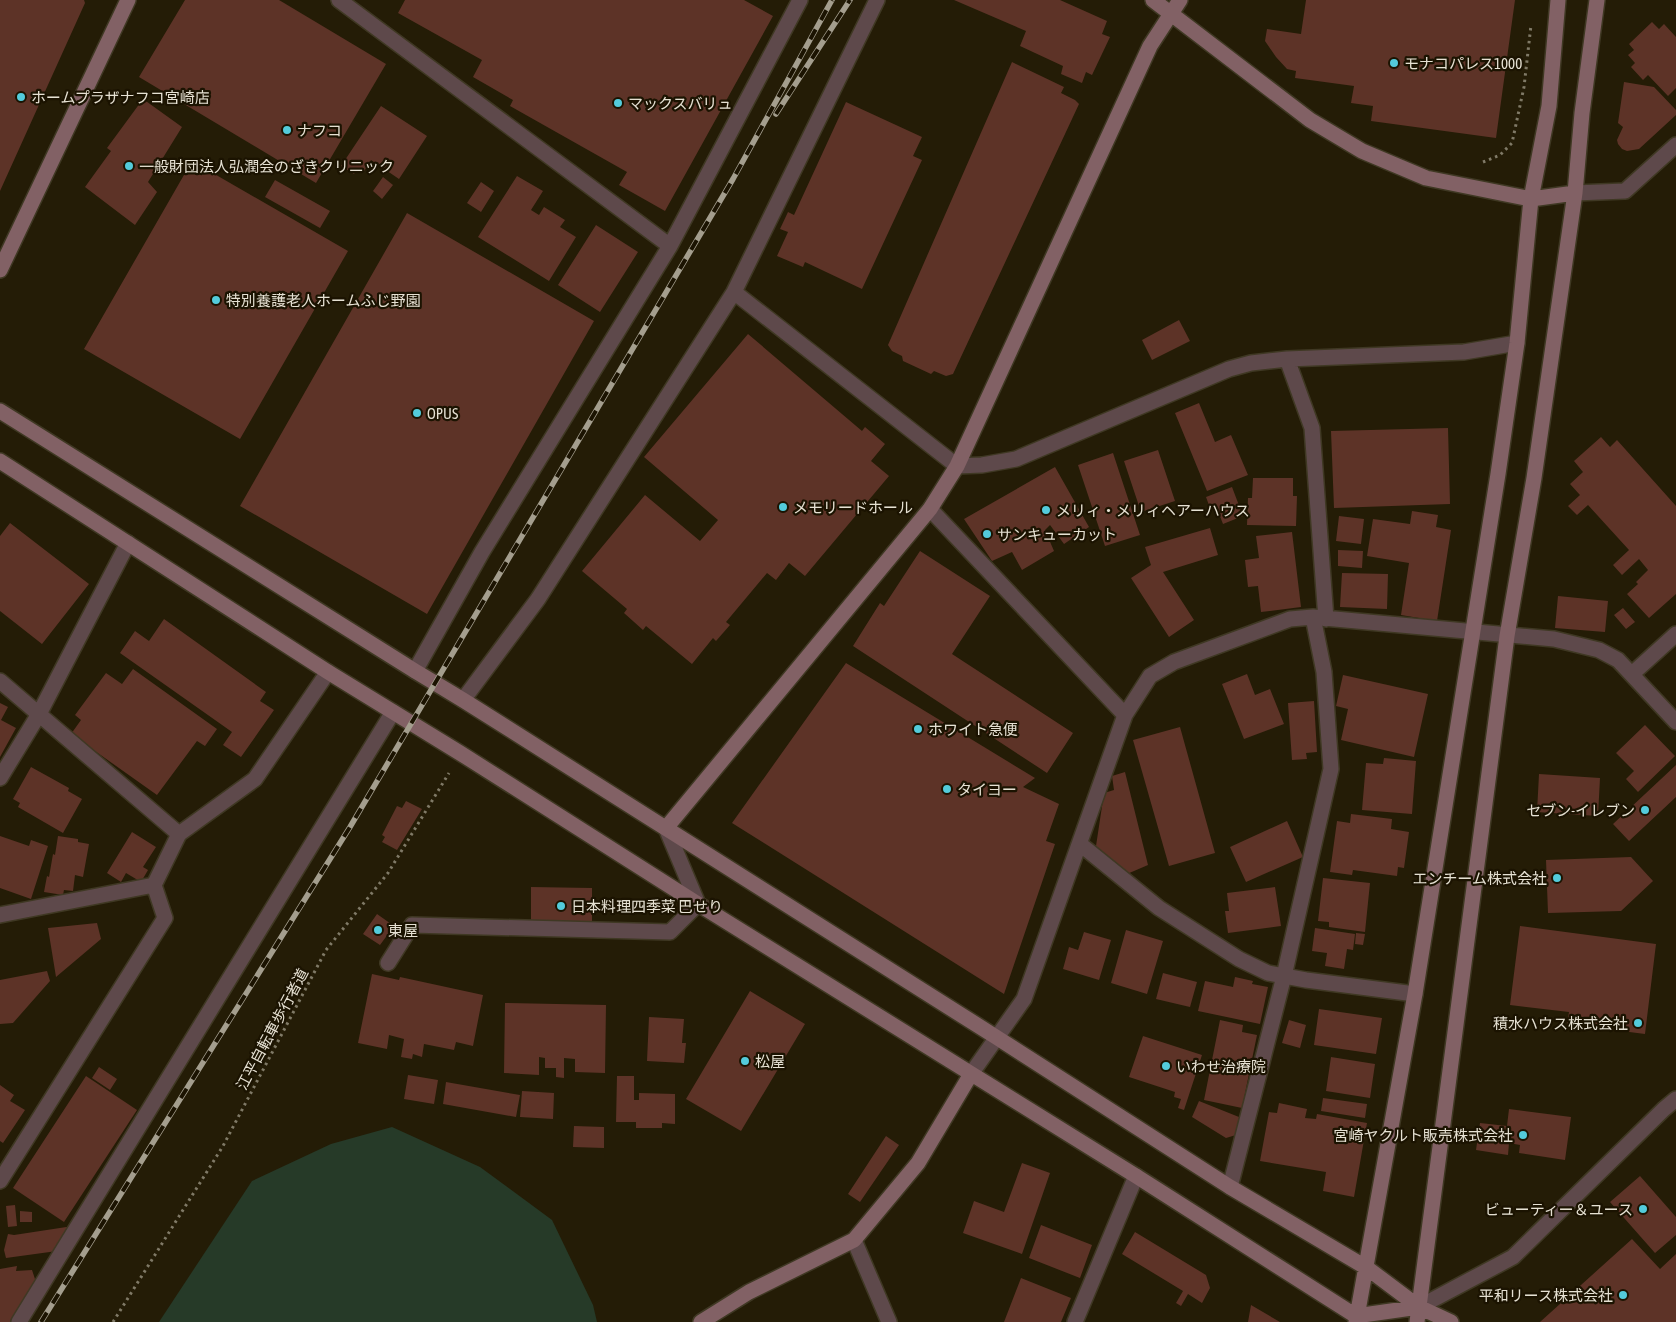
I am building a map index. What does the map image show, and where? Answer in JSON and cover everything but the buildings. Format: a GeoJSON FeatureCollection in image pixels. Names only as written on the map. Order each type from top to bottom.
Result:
{"type":"FeatureCollection","features":[{"type":"Feature","properties":{"kind":"street"},"geometry":{"type":"LineString","coordinates":[[0,270],[128,0]]}},
{"type":"Feature","properties":{"kind":"street"},"geometry":{"type":"LineString","coordinates":[[339,0],[670,246]]}},
{"type":"Feature","properties":{"kind":"street"},"geometry":{"type":"LineString","coordinates":[[414,672],[482,552],[670,246],[800,0]]}},
{"type":"Feature","properties":{"kind":"street"},"geometry":{"type":"LineString","coordinates":[[462,700],[538,599],[734,292],[876,0]]}},
{"type":"Feature","properties":{"kind":"street"},"geometry":{"type":"LineString","coordinates":[[1153,0],[1310,120],[1362,151],[1426,178],[1531,199],[1574,193],[1625,191],[1676,144]]}},
{"type":"Feature","properties":{"kind":"street"},"geometry":{"type":"LineString","coordinates":[[666,828],[930,509],[957,466],[1150,46],[1180,0]]}},
{"type":"Feature","properties":{"kind":"street"},"geometry":{"type":"LineString","coordinates":[[1356,1319],[1367,1268],[1415,994],[1498,474],[1517,343],[1531,199],[1549,106],[1558,0]]}},
{"type":"Feature","properties":{"kind":"street"},"geometry":{"type":"LineString","coordinates":[[1418,1315],[1507,636],[1534,478],[1574,193],[1582,113],[1597,0]]}},
{"type":"Feature","properties":{"kind":"street"},"geometry":{"type":"LineString","coordinates":[[734,292],[957,466],[982,465],[1016,459],[1229,369],[1251,363],[1464,352],[1517,343]]}},
{"type":"Feature","properties":{"kind":"street"},"geometry":{"type":"LineString","coordinates":[[1230,1187],[1284,976],[1331,769],[1319,618],[1312,428],[1287,360]]}},
{"type":"Feature","properties":{"kind":"street"},"geometry":{"type":"LineString","coordinates":[[0,411],[414,672],[666,828],[1230,1187],[1367,1268],[1418,1315]]}},
{"type":"Feature","properties":{"kind":"street"},"geometry":{"type":"LineString","coordinates":[[0,461],[328,672],[1136,1176],[1356,1319],[1418,1315],[1451,1322]]}},
{"type":"Feature","properties":{"kind":"street"},"geometry":{"type":"LineString","coordinates":[[930,509],[1125,716]]}},
{"type":"Feature","properties":{"kind":"street"},"geometry":{"type":"LineString","coordinates":[[0,778],[39,714],[128,544]]}},
{"type":"Feature","properties":{"kind":"street"},"geometry":{"type":"LineString","coordinates":[[701,1322],[749,1292],[854,1240],[918,1162],[971,1074],[1024,999],[1125,716],[1150,676],[1174,662],[1290,619],[1319,618],[1554,640],[1598,650],[1618,660],[1676,722]]}},
{"type":"Feature","properties":{"kind":"street"},"geometry":{"type":"LineString","coordinates":[[1632,674],[1676,634]]}},
{"type":"Feature","properties":{"kind":"street"},"geometry":{"type":"LineString","coordinates":[[0,1181],[165,918],[154,885],[179,834],[255,779],[328,672]]}},
{"type":"Feature","properties":{"kind":"street"},"geometry":{"type":"LineString","coordinates":[[0,681],[179,834]]}},
{"type":"Feature","properties":{"kind":"street"},"geometry":{"type":"LineString","coordinates":[[19,1322],[392,712]]}},
{"type":"Feature","properties":{"kind":"street"},"geometry":{"type":"LineString","coordinates":[[666,828],[698,904]]}},
{"type":"Feature","properties":{"kind":"street"},"geometry":{"type":"LineString","coordinates":[[1080,844],[1159,908],[1239,959],[1268,973],[1415,994]]}},
{"type":"Feature","properties":{"kind":"street"},"geometry":{"type":"LineString","coordinates":[[0,916],[154,885]]}},
{"type":"Feature","properties":{"kind":"street"},"geometry":{"type":"LineString","coordinates":[[388,962],[412,925],[670,932],[698,904]]}},
{"type":"Feature","properties":{"kind":"street"},"geometry":{"type":"LineString","coordinates":[[1418,1315],[1513,1257],[1676,1099]]}},
{"type":"Feature","properties":{"kind":"street"},"geometry":{"type":"LineString","coordinates":[[1075,1322],[1136,1176]]}},
{"type":"Feature","properties":{"kind":"street"},"geometry":{"type":"LineString","coordinates":[[854,1240],[889,1322]]}},
{"type":"Feature","properties":{"kind":"path"},"geometry":{"type":"LineString","coordinates":[[1483,162],[1500,155],[1512,143],[1524,87],[1532,19]]}},
{"type":"Feature","properties":{"kind":"path","name":"江平自転車歩行者道"},"geometry":{"type":"LineString","coordinates":[[113,1322],[223,1146],[326,950],[388,873],[460,753]]}},
{"type":"Feature","properties":{"kind":"green space"},"geometry":{"type":"Polygon","coordinates":[[[392,1127],[480,1167],[552,1220],[593,1305],[597,1322],[159,1322],[252,1181],[331,1144],[392,1127]]]}},
{"type":"Feature","properties":{"kind":"railway"},"geometry":{"type":"LineString","coordinates":[[41,1322],[350,827],[733,179],[832,0]]}},
{"type":"Feature","properties":{"kind":"railway"},"geometry":{"type":"LineString","coordinates":[[776,114],[850,0]]}},
{"type":"Feature","properties":{"kind":"place","name":"モナコパレス1000"},"geometry":{"type":"Point","coordinates":[1394,63]}},
{"type":"Feature","properties":{"kind":"place","name":"ホームプラザナフコ宮崎店"},"geometry":{"type":"Point","coordinates":[21,97]}},
{"type":"Feature","properties":{"kind":"place","name":"マックスバリュ"},"geometry":{"type":"Point","coordinates":[618,103]}},
{"type":"Feature","properties":{"kind":"place","name":"ナフコ"},"geometry":{"type":"Point","coordinates":[287,130]}},
{"type":"Feature","properties":{"kind":"place","name":"一般財団法人弘潤会のざきクリニック"},"geometry":{"type":"Point","coordinates":[129,166]}},
{"type":"Feature","properties":{"kind":"place","name":"特別養護老人ホームふじ野園"},"geometry":{"type":"Point","coordinates":[216,300]}},
{"type":"Feature","properties":{"kind":"place","name":"OPUS"},"geometry":{"type":"Point","coordinates":[417,413]}},
{"type":"Feature","properties":{"kind":"place","name":"メモリードホール"},"geometry":{"type":"Point","coordinates":[783,507]}},
{"type":"Feature","properties":{"kind":"place","name":"メリィ・メリィヘアーハウス"},"geometry":{"type":"Point","coordinates":[1046,510]}},
{"type":"Feature","properties":{"kind":"place","name":"サンキューカット"},"geometry":{"type":"Point","coordinates":[987,534]}},
{"type":"Feature","properties":{"kind":"place","name":"ホワイト急便"},"geometry":{"type":"Point","coordinates":[918,729]}},
{"type":"Feature","properties":{"kind":"place","name":"タイヨー"},"geometry":{"type":"Point","coordinates":[947,789]}},
{"type":"Feature","properties":{"kind":"place","name":"セブン-イレブン"},"geometry":{"type":"Point","coordinates":[1645,810]}},
{"type":"Feature","properties":{"kind":"place","name":"エンチーム株式会社"},"geometry":{"type":"Point","coordinates":[1557,878]}},
{"type":"Feature","properties":{"kind":"place","name":"日本料理四季菜 巴せり"},"geometry":{"type":"Point","coordinates":[561,906]}},
{"type":"Feature","properties":{"kind":"place","name":"東屋"},"geometry":{"type":"Point","coordinates":[378,930]}},
{"type":"Feature","properties":{"kind":"place","name":"積水ハウス株式会社"},"geometry":{"type":"Point","coordinates":[1638,1023]}},
{"type":"Feature","properties":{"kind":"place","name":"松屋"},"geometry":{"type":"Point","coordinates":[745,1061]}},
{"type":"Feature","properties":{"kind":"place","name":"いわせ治療院"},"geometry":{"type":"Point","coordinates":[1166,1066]}},
{"type":"Feature","properties":{"kind":"place","name":"宮崎ヤクルト販売株式会社"},"geometry":{"type":"Point","coordinates":[1523,1135]}},
{"type":"Feature","properties":{"kind":"place","name":"ビューティー＆ユース"},"geometry":{"type":"Point","coordinates":[1643,1209]}},
{"type":"Feature","properties":{"kind":"place","name":"平和リース株式会社"},"geometry":{"type":"Point","coordinates":[1623,1295]}}]}
